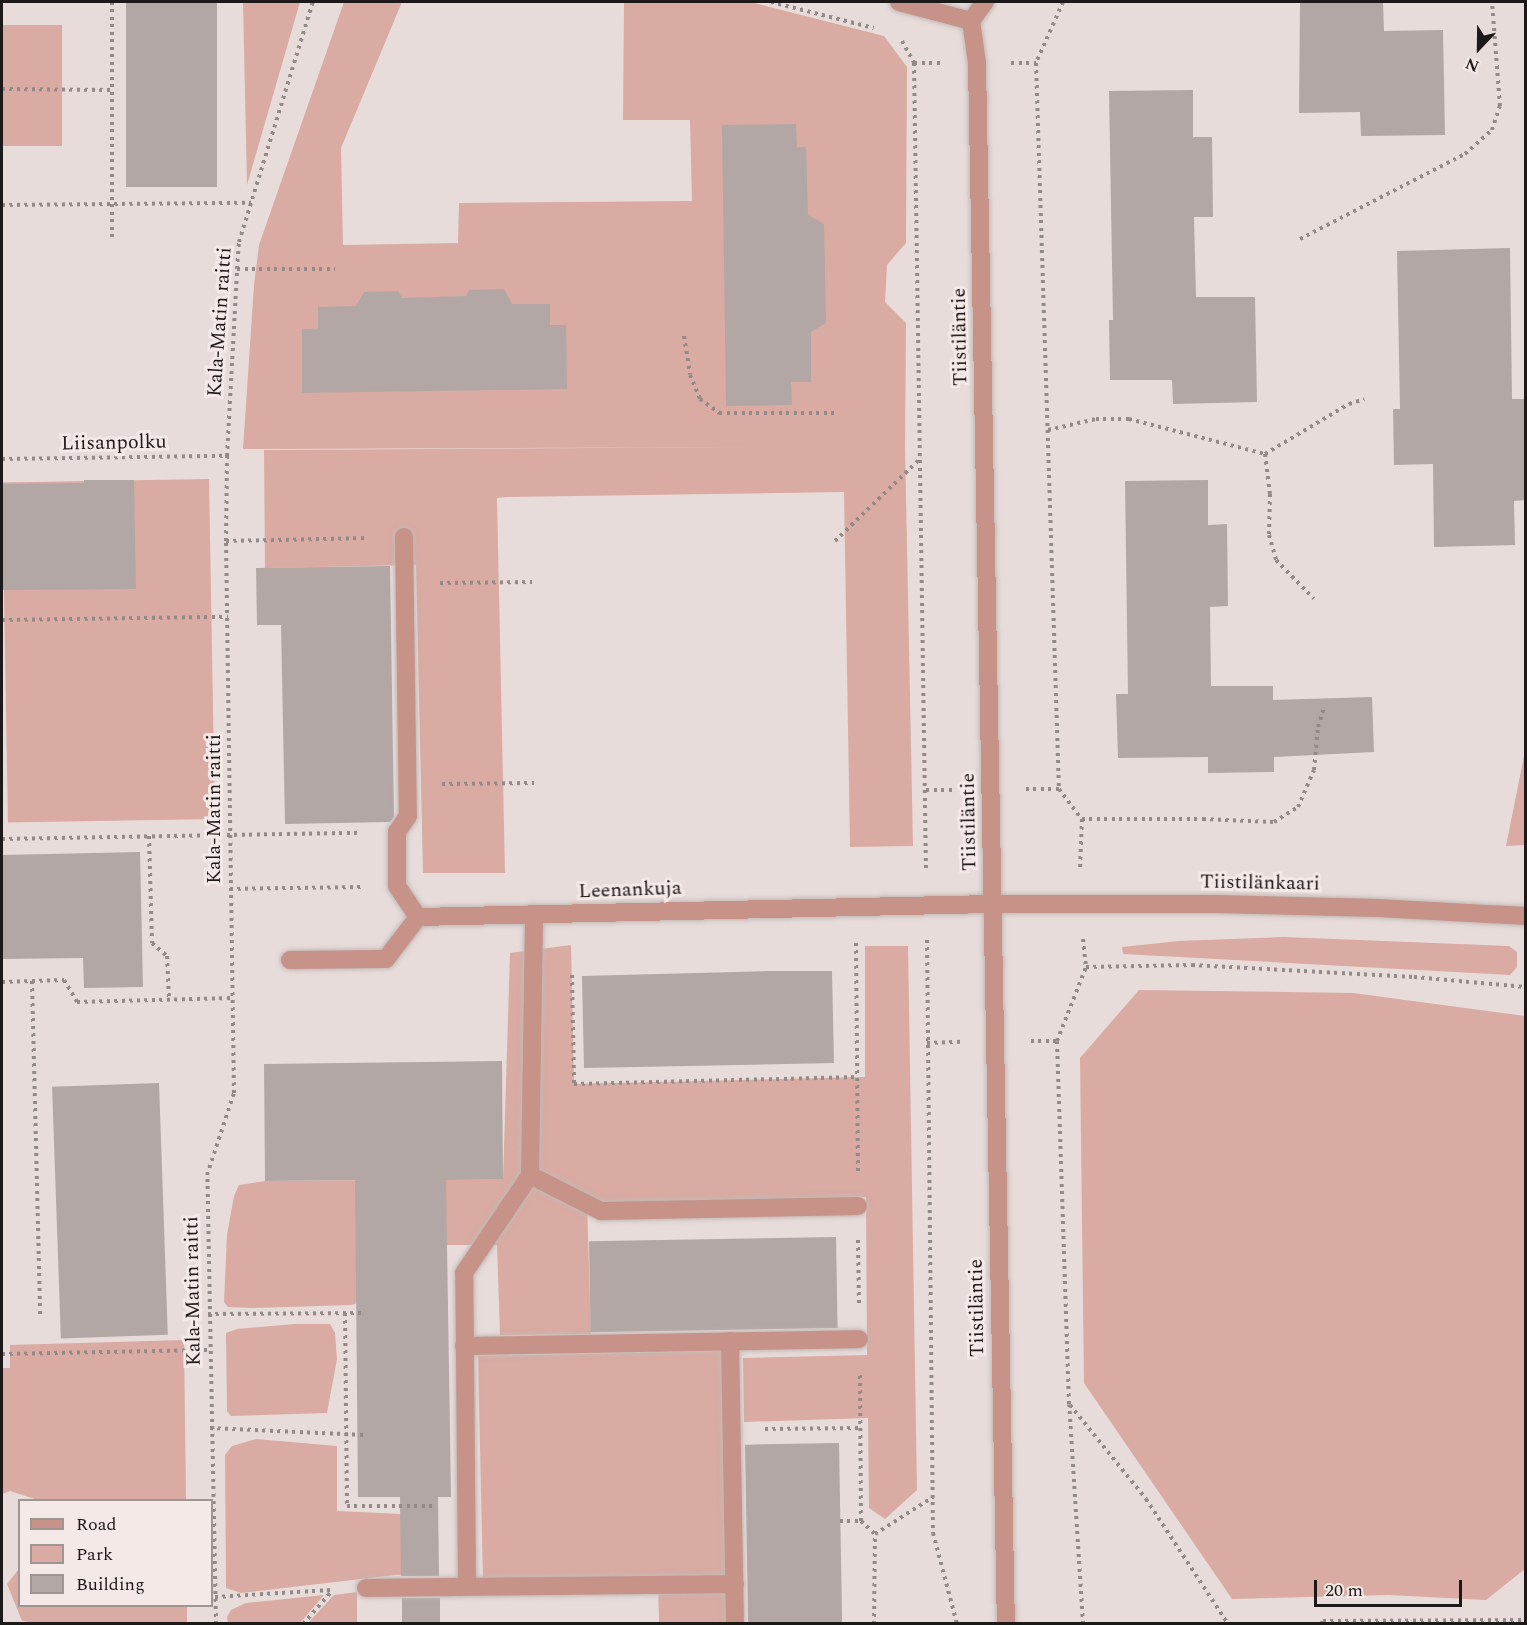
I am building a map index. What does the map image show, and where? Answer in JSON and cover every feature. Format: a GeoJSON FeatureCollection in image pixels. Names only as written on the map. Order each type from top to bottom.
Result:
{"type":"FeatureCollection","features":[{"type":"Feature","properties":{"kind":"street"},"geometry":{"type":"LineString","coordinates":[[899,2],[971,21],[985,2]]}},
{"type":"Feature","properties":{"kind":"street","name":"Tiistiläntie"},"geometry":{"type":"LineString","coordinates":[[971,21],[977,75],[1006,1623]]}},
{"type":"Feature","properties":{"kind":"street"},"geometry":{"type":"LineString","coordinates":[[290,960],[386,959],[418,917],[397,886],[397,832],[408,816],[404,537]]}},
{"type":"Feature","properties":{"kind":"street","name":"Tiistilänkaari"},"geometry":{"type":"LineString","coordinates":[[993,904],[1320,906],[1526,916]]}},
{"type":"Feature","properties":{"kind":"street","name":"Leenankuja"},"geometry":{"type":"LineString","coordinates":[[418,917],[993,904]]}},
{"type":"Feature","properties":{"kind":"street"},"geometry":{"type":"LineString","coordinates":[[467,1586],[464,1273],[530,1175],[534,916]]}},
{"type":"Feature","properties":{"kind":"street"},"geometry":{"type":"LineString","coordinates":[[530,1175],[601,1211],[858,1206]]}},
{"type":"Feature","properties":{"kind":"street"},"geometry":{"type":"LineString","coordinates":[[464,1346],[859,1339]]}},
{"type":"Feature","properties":{"kind":"street"},"geometry":{"type":"LineString","coordinates":[[730,1341],[735,1623]]}},
{"type":"Feature","properties":{"kind":"street"},"geometry":{"type":"LineString","coordinates":[[366,1588],[735,1584]]}},
{"type":"Feature","properties":{"kind":"path"},"geometry":{"type":"LineString","coordinates":[[111,2],[112,237]]}},
{"type":"Feature","properties":{"kind":"path","name":"Kala-Matin raitti"},"geometry":{"type":"LineString","coordinates":[[212,1499],[207,1175],[234,1093],[226,456],[237,269],[239,242],[313,2]]}},
{"type":"Feature","properties":{"kind":"path"},"geometry":{"type":"LineString","coordinates":[[771,2],[883,30]]}},
{"type":"Feature","properties":{"kind":"path"},"geometry":{"type":"LineString","coordinates":[[1063,2],[1036,63],[1059,789],[1082,819],[1078,904],[1086,967],[1057,1041],[1069,1404],[1083,1623]]}},
{"type":"Feature","properties":{"kind":"path"},"geometry":{"type":"LineString","coordinates":[[1300,240],[1464,154],[1492,130],[1500,106],[1491,2]]}},
{"type":"Feature","properties":{"kind":"path"},"geometry":{"type":"LineString","coordinates":[[898,39],[905,44],[914,63],[921,458],[933,1533],[957,1623]]}},
{"type":"Feature","properties":{"kind":"path"},"geometry":{"type":"LineString","coordinates":[[2,89],[112,90]]}},
{"type":"Feature","properties":{"kind":"path"},"geometry":{"type":"LineString","coordinates":[[2,205],[251,203]]}},
{"type":"Feature","properties":{"kind":"path"},"geometry":{"type":"LineString","coordinates":[[237,269],[335,269]]}},
{"type":"Feature","properties":{"kind":"path"},"geometry":{"type":"LineString","coordinates":[[684,336],[690,375],[700,399],[719,413],[839,413]]}},
{"type":"Feature","properties":{"kind":"path"},"geometry":{"type":"LineString","coordinates":[[1048,430],[1096,419],[1129,419],[1265,454],[1348,404],[1364,399]]}},
{"type":"Feature","properties":{"kind":"path"},"geometry":{"type":"LineString","coordinates":[[1265,454],[1270,494],[1269,535],[1276,560],[1314,599]]}},
{"type":"Feature","properties":{"kind":"path","name":"Liisanpolku"},"geometry":{"type":"LineString","coordinates":[[2,459],[226,456]]}},
{"type":"Feature","properties":{"kind":"path"},"geometry":{"type":"LineString","coordinates":[[836,541],[921,458]]}},
{"type":"Feature","properties":{"kind":"path"},"geometry":{"type":"LineString","coordinates":[[226,541],[404,537]]}},
{"type":"Feature","properties":{"kind":"path"},"geometry":{"type":"LineString","coordinates":[[406,583],[532,582]]}},
{"type":"Feature","properties":{"kind":"path"},"geometry":{"type":"LineString","coordinates":[[2,620],[228,617]]}},
{"type":"Feature","properties":{"kind":"path"},"geometry":{"type":"LineString","coordinates":[[1082,819],[1203,819],[1274,822],[1298,807],[1306,789],[1314,770],[1318,727],[1324,707]]}},
{"type":"Feature","properties":{"kind":"path"},"geometry":{"type":"LineString","coordinates":[[408,784],[534,783]]}},
{"type":"Feature","properties":{"kind":"path"},"geometry":{"type":"LineString","coordinates":[[2,839],[397,832]]}},
{"type":"Feature","properties":{"kind":"path"},"geometry":{"type":"LineString","coordinates":[[149,836],[152,943],[167,956],[169,999]]}},
{"type":"Feature","properties":{"kind":"path"},"geometry":{"type":"LineString","coordinates":[[230,889],[294,888]]}},
{"type":"Feature","properties":{"kind":"path"},"geometry":{"type":"LineString","coordinates":[[855,906],[861,1521]]}},
{"type":"Feature","properties":{"kind":"path"},"geometry":{"type":"LineString","coordinates":[[571,914],[573,1084],[857,1077]]}},
{"type":"Feature","properties":{"kind":"path"},"geometry":{"type":"LineString","coordinates":[[1086,967],[1192,965],[1414,977],[1526,987]]}},
{"type":"Feature","properties":{"kind":"path"},"geometry":{"type":"LineString","coordinates":[[2,982],[64,980],[76,1002],[232,998]]}},
{"type":"Feature","properties":{"kind":"path"},"geometry":{"type":"LineString","coordinates":[[32,981],[40,1315]]}},
{"type":"Feature","properties":{"kind":"path"},"geometry":{"type":"LineString","coordinates":[[345,1313],[347,1506],[466,1506]]}},
{"type":"Feature","properties":{"kind":"path"},"geometry":{"type":"LineString","coordinates":[[208,1314],[363,1313]]}},
{"type":"Feature","properties":{"kind":"path"},"geometry":{"type":"LineString","coordinates":[[2,1354],[208,1350]]}},
{"type":"Feature","properties":{"kind":"path"},"geometry":{"type":"LineString","coordinates":[[1069,1404],[1146,1499],[1228,1623]]}},
{"type":"Feature","properties":{"kind":"path"},"geometry":{"type":"LineString","coordinates":[[210,1428],[365,1435]]}},
{"type":"Feature","properties":{"kind":"path"},"geometry":{"type":"LineString","coordinates":[[732,1430],[861,1428]]}},
{"type":"Feature","properties":{"kind":"path"},"geometry":{"type":"LineString","coordinates":[[875,1534],[933,1497]]}},
{"type":"Feature","properties":{"kind":"path"},"geometry":{"type":"LineString","coordinates":[[840,1521],[861,1521],[875,1534],[874,1623]]}},
{"type":"Feature","properties":{"kind":"path","name":"Kala-Matin raitti"},"geometry":{"type":"LineString","coordinates":[[213,1529],[216,1623]]}},
{"type":"Feature","properties":{"kind":"path"},"geometry":{"type":"LineString","coordinates":[[215,1597],[366,1588]]}},
{"type":"Feature","properties":{"kind":"path"},"geometry":{"type":"LineString","coordinates":[[303,1623],[332,1590]]}},
{"type":"Feature","properties":{"kind":"path"},"geometry":{"type":"LineString","coordinates":[[1321,1623],[1323,1621],[1526,1620]]}},
{"type":"Feature","properties":{"kind":"green space"},"geometry":{"type":"Polygon","coordinates":[[[243,2],[300,2],[247,185],[243,2]]]}},
{"type":"Feature","properties":{"kind":"green space"},"geometry":{"type":"Polygon","coordinates":[[[344,2],[402,2],[341,148],[343,245],[458,243],[459,203],[692,201],[690,120],[623,120],[624,2],[750,2],[884,36],[907,67],[906,243],[887,265],[885,302],[906,323],[905,446],[913,846],[850,847],[844,492],[507,497],[497,498],[505,873],[423,873],[416,565],[265,568],[264,450],[762,447],[243,449],[254,285],[259,245],[344,2]]]}},
{"type":"Feature","properties":{"kind":"green space"},"geometry":{"type":"Polygon","coordinates":[[[2,25],[62,25],[62,146],[2,146],[2,25]]]}},
{"type":"Feature","properties":{"kind":"green space"},"geometry":{"type":"Polygon","coordinates":[[[209,479],[215,819],[8,823],[2,483],[209,479]]]}},
{"type":"Feature","properties":{"kind":"green space"},"geometry":{"type":"Polygon","coordinates":[[[1525,751],[1525,845],[1506,846],[1525,751]]]}},
{"type":"Feature","properties":{"kind":"green space"},"geometry":{"type":"Polygon","coordinates":[[[1284,937],[1509,946],[1517,952],[1517,967],[1510,975],[1123,954],[1122,947],[1179,941],[1284,937]]]}},
{"type":"Feature","properties":{"kind":"green space"},"geometry":{"type":"Polygon","coordinates":[[[571,945],[574,1084],[865,1077],[865,946],[908,946],[917,1490],[885,1519],[869,1508],[868,1418],[744,1422],[743,1358],[867,1355],[866,1197],[587,1203],[591,1334],[500,1335],[497,1245],[356,1245],[357,1303],[352,1305],[252,1308],[228,1307],[224,1302],[227,1235],[234,1196],[239,1185],[265,1181],[503,1179],[510,953],[571,945]]]}},
{"type":"Feature","properties":{"kind":"green space"},"geometry":{"type":"Polygon","coordinates":[[[1139,990],[1353,993],[1525,1016],[1525,1569],[1486,1600],[1388,1595],[1232,1599],[1084,1383],[1080,1058],[1139,990]]]}},
{"type":"Feature","properties":{"kind":"green space"},"geometry":{"type":"Polygon","coordinates":[[[295,1324],[330,1324],[335,1333],[337,1359],[327,1413],[231,1416],[227,1411],[226,1333],[237,1329],[295,1324]]]}},
{"type":"Feature","properties":{"kind":"green space"},"geometry":{"type":"Polygon","coordinates":[[[184,1340],[186,1499],[35,1499],[10,1491],[2,1494],[2,1368],[10,1368],[10,1345],[184,1340]]]}},
{"type":"Feature","properties":{"kind":"green space"},"geometry":{"type":"Polygon","coordinates":[[[725,1351],[731,1623],[659,1623],[658,1578],[483,1581],[478,1356],[725,1351]]]}},
{"type":"Feature","properties":{"kind":"green space"},"geometry":{"type":"Polygon","coordinates":[[[256,1439],[337,1446],[337,1511],[401,1514],[431,1574],[395,1575],[241,1593],[226,1588],[225,1455],[232,1446],[256,1439]]]}},
{"type":"Feature","properties":{"kind":"green space"},"geometry":{"type":"Polygon","coordinates":[[[18,1570],[18,1607],[187,1607],[187,1623],[45,1624],[22,1621],[7,1584],[18,1570]]]}},
{"type":"Feature","properties":{"kind":"green space"},"geometry":{"type":"Polygon","coordinates":[[[357,1592],[357,1623],[308,1623],[334,1595],[357,1592]]]}},
{"type":"Feature","properties":{"kind":"green space"},"geometry":{"type":"Polygon","coordinates":[[[324,1595],[300,1623],[228,1623],[227,1617],[231,1610],[246,1603],[324,1595]]]}},
{"type":"Feature","properties":{"kind":"building"},"geometry":{"type":"Polygon","coordinates":[[[126,2],[217,2],[217,187],[126,187],[126,2]]]}},
{"type":"Feature","properties":{"kind":"building"},"geometry":{"type":"Polygon","coordinates":[[[1300,2],[1383,2],[1384,31],[1443,30],[1445,135],[1361,136],[1360,112],[1299,113],[1300,2]]]}},
{"type":"Feature","properties":{"kind":"building"},"geometry":{"type":"Polygon","coordinates":[[[1193,90],[1193,137],[1212,137],[1213,217],[1194,217],[1196,297],[1255,297],[1257,402],[1173,404],[1172,380],[1110,380],[1109,320],[1113,320],[1109,91],[1193,90]]]}},
{"type":"Feature","properties":{"kind":"building"},"geometry":{"type":"Polygon","coordinates":[[[796,124],[797,147],[806,147],[808,215],[824,224],[826,323],[811,332],[811,382],[791,382],[792,405],[726,406],[722,125],[796,124]]]}},
{"type":"Feature","properties":{"kind":"building"},"geometry":{"type":"Polygon","coordinates":[[[1510,248],[1512,399],[1526,399],[1526,500],[1514,501],[1515,545],[1434,547],[1433,464],[1394,465],[1393,409],[1400,409],[1397,251],[1510,248]]]}},
{"type":"Feature","properties":{"kind":"building"},"geometry":{"type":"Polygon","coordinates":[[[504,289],[512,304],[550,304],[550,325],[566,325],[567,389],[302,393],[302,329],[318,329],[318,307],[356,306],[364,292],[398,291],[402,298],[466,296],[469,290],[504,289]]]}},
{"type":"Feature","properties":{"kind":"building"},"geometry":{"type":"Polygon","coordinates":[[[84,480],[134,480],[136,589],[2,590],[2,484],[84,483],[84,480]]]}},
{"type":"Feature","properties":{"kind":"building"},"geometry":{"type":"Polygon","coordinates":[[[1208,480],[1208,525],[1227,524],[1228,606],[1210,607],[1211,686],[1273,686],[1273,700],[1372,697],[1374,752],[1274,757],[1274,772],[1208,773],[1208,757],[1118,758],[1116,694],[1128,694],[1125,481],[1208,480]]]}},
{"type":"Feature","properties":{"kind":"building"},"geometry":{"type":"Polygon","coordinates":[[[390,566],[394,817],[390,822],[285,824],[281,625],[257,625],[256,568],[390,566]]]}},
{"type":"Feature","properties":{"kind":"building"},"geometry":{"type":"Polygon","coordinates":[[[140,852],[143,987],[84,988],[83,958],[2,959],[2,855],[140,852]]]}},
{"type":"Feature","properties":{"kind":"building"},"geometry":{"type":"Polygon","coordinates":[[[832,971],[834,1063],[584,1068],[582,976],[832,971]]]}},
{"type":"Feature","properties":{"kind":"building"},"geometry":{"type":"Polygon","coordinates":[[[502,1061],[503,1179],[446,1180],[451,1497],[438,1497],[439,1576],[401,1576],[400,1497],[358,1497],[355,1180],[265,1181],[264,1064],[502,1061]]]}},
{"type":"Feature","properties":{"kind":"building"},"geometry":{"type":"Polygon","coordinates":[[[159,1083],[168,1335],[61,1339],[52,1087],[159,1083]]]}},
{"type":"Feature","properties":{"kind":"building"},"geometry":{"type":"Polygon","coordinates":[[[836,1237],[838,1328],[591,1332],[589,1241],[836,1237]]]}},
{"type":"Feature","properties":{"kind":"building"},"geometry":{"type":"Polygon","coordinates":[[[839,1443],[842,1623],[748,1624],[745,1445],[839,1443]]]}},
{"type":"Feature","properties":{"kind":"building"},"geometry":{"type":"Polygon","coordinates":[[[402,1598],[440,1598],[440,1623],[402,1623],[402,1598]]]}}]}
